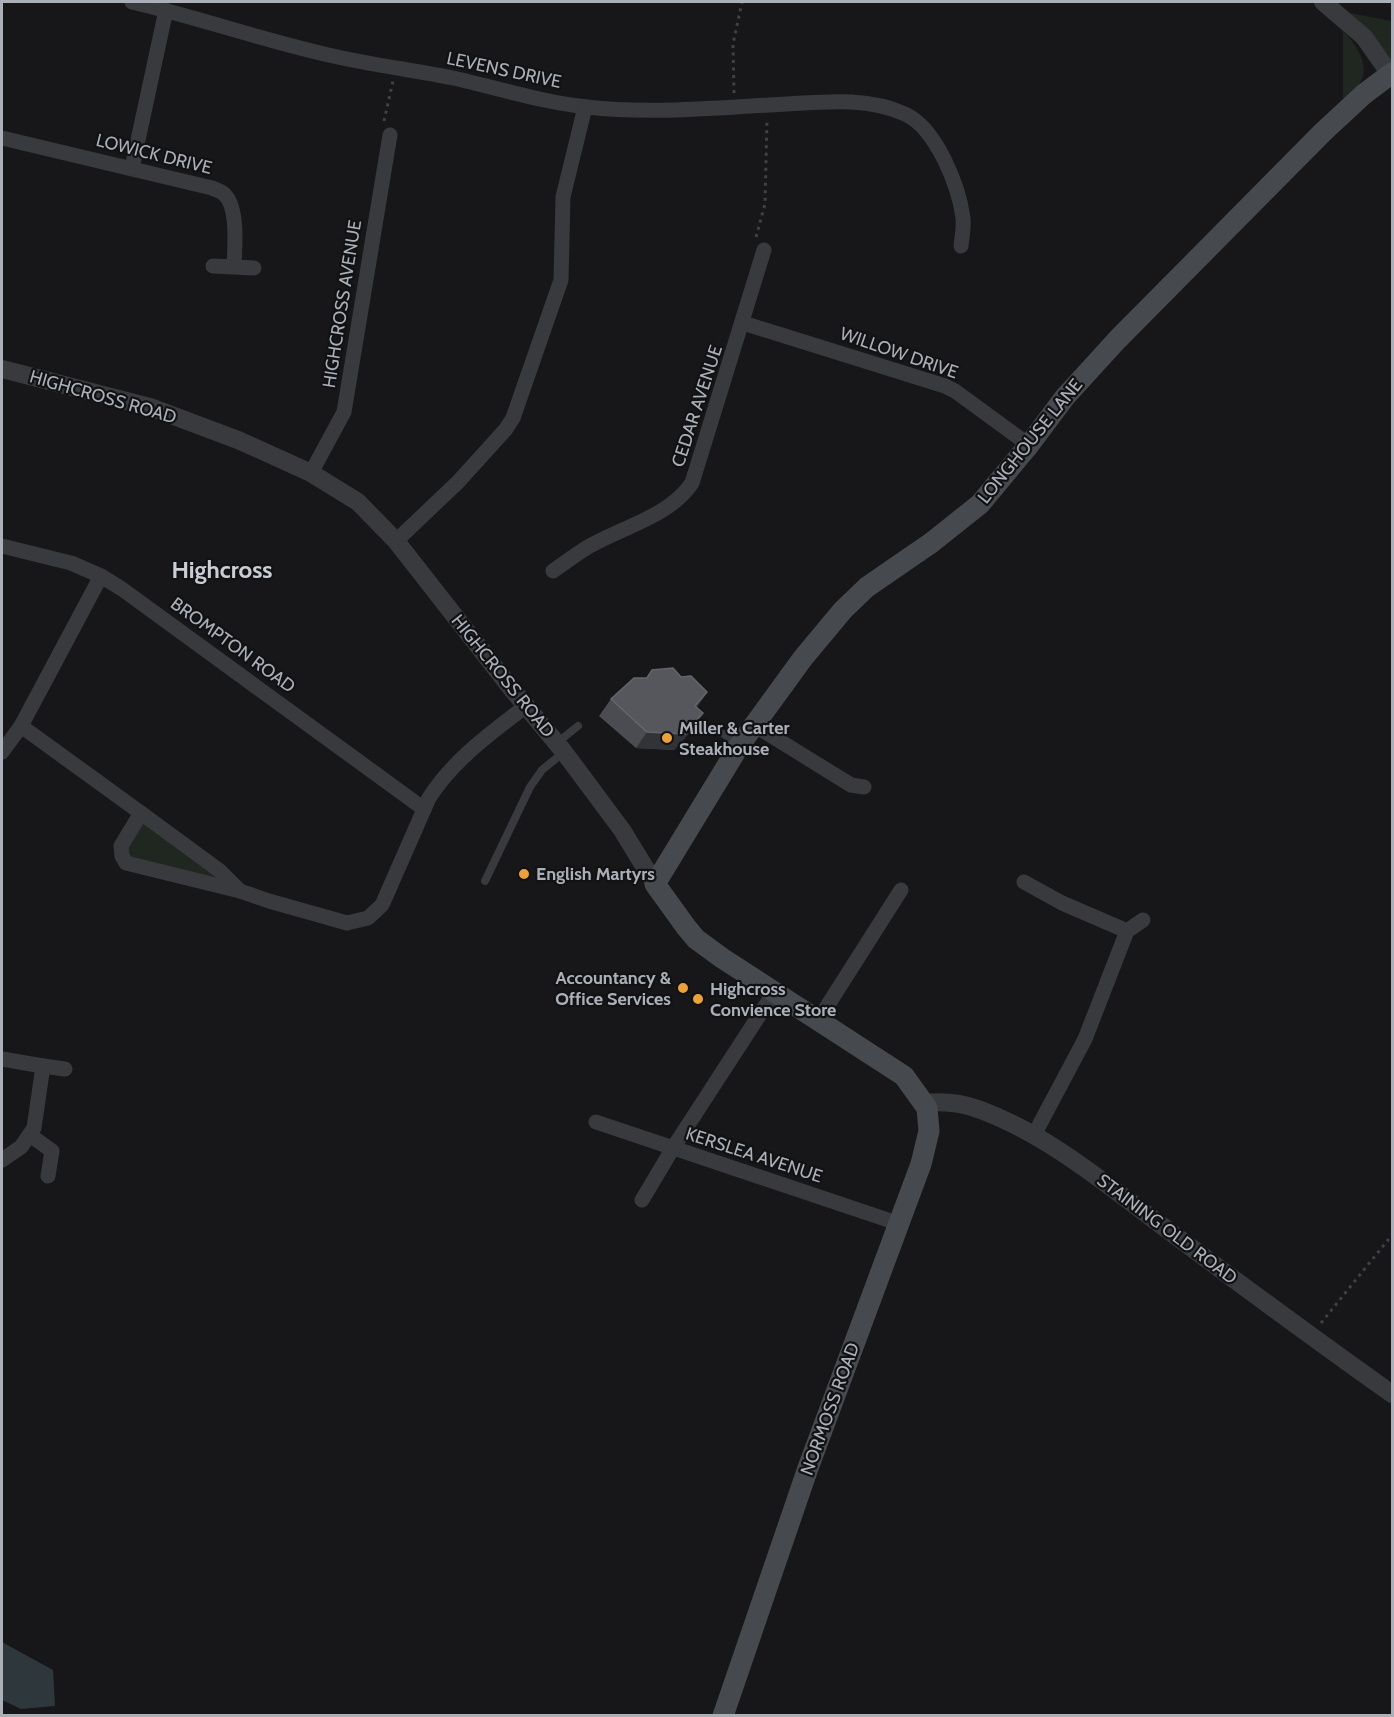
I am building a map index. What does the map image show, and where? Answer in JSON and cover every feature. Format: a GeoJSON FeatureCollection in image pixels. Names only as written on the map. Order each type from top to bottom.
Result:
{"type":"FeatureCollection","features":[{"type":"Feature","properties":{"kind":"main road","name":"LONGHOUSE LANE"},"geometry":{"type":"LineString","coordinates":[[655,884],[732,740],[754,725],[803,658],[843,610],[867,588],[951,528],[980,504],[1029,446],[1065,397],[1117,340],[1323,132],[1364,94],[1391,74]]}},
{"type":"Feature","properties":{"kind":"main road","name":"HIGHCROSS ROAD"},"geometry":{"type":"LineString","coordinates":[[655,884],[696,939],[904,1076],[924,1103]]}},
{"type":"Feature","properties":{"kind":"main road","name":"NORMOSS ROAD"},"geometry":{"type":"LineString","coordinates":[[723,1716],[808,1468],[900,1224],[926,1145],[928,1118],[924,1103]]}},
{"type":"Feature","properties":{"kind":"street","name":"LEVENS DRIVE"},"geometry":{"type":"LineString","coordinates":[[132,2],[333,56],[585,107],[652,110],[843,101],[875,105],[908,115],[934,139],[948,167],[964,219],[961,246]]}},
{"type":"Feature","properties":{"kind":"street"},"geometry":{"type":"LineString","coordinates":[[1323,2],[1364,37],[1391,74]]}},
{"type":"Feature","properties":{"kind":"street"},"geometry":{"type":"LineString","coordinates":[[132,168],[166,10]]}},
{"type":"Feature","properties":{"kind":"street"},"geometry":{"type":"LineString","coordinates":[[396,541],[458,482],[506,429],[513,418],[561,280],[563,197],[585,107]]}},
{"type":"Feature","properties":{"kind":"street","name":"HIGHCROSS AVENUE"},"geometry":{"type":"LineString","coordinates":[[311,473],[344,412],[390,135]]}},
{"type":"Feature","properties":{"kind":"street","name":"LOWICK DRIVE"},"geometry":{"type":"LineString","coordinates":[[2,138],[132,168],[224,193],[232,205],[235,239],[234,266]]}},
{"type":"Feature","properties":{"kind":"street","name":"CEDAR AVENUE"},"geometry":{"type":"LineString","coordinates":[[553,571],[588,547],[670,506],[687,491],[692,483],[764,250]]}},
{"type":"Feature","properties":{"kind":"street"},"geometry":{"type":"LineString","coordinates":[[213,266],[254,268]]}},
{"type":"Feature","properties":{"kind":"street","name":"WILLOW DRIVE"},"geometry":{"type":"LineString","coordinates":[[743,323],[945,386],[1029,446]]}},
{"type":"Feature","properties":{"kind":"street","name":"HIGHCROSS ROAD"},"geometry":{"type":"LineString","coordinates":[[2,369],[150,407],[238,440],[311,473],[341,489],[358,502],[396,541],[560,748],[622,830],[655,884]]}},
{"type":"Feature","properties":{"kind":"street","name":"BROMPTON ROAD"},"geometry":{"type":"LineString","coordinates":[[2,546],[71,563],[122,589],[424,809]]}},
{"type":"Feature","properties":{"kind":"street"},"geometry":{"type":"LineString","coordinates":[[2,752],[21,726],[100,576]]}},
{"type":"Feature","properties":{"kind":"street"},"geometry":{"type":"LineString","coordinates":[[141,813],[121,846],[122,856],[126,863],[240,891],[269,902],[347,923],[368,918],[382,905],[424,809],[440,781],[457,762],[526,706]]}},
{"type":"Feature","properties":{"kind":"street"},"geometry":{"type":"LineString","coordinates":[[754,725],[851,785],[864,787]]}},
{"type":"Feature","properties":{"kind":"street"},"geometry":{"type":"LineString","coordinates":[[21,726],[203,857],[240,891]]}},
{"type":"Feature","properties":{"kind":"street"},"geometry":{"type":"LineString","coordinates":[[1024,882],[1062,903],[1127,931]]}},
{"type":"Feature","properties":{"kind":"street"},"geometry":{"type":"LineString","coordinates":[[819,1019],[901,890]]}},
{"type":"Feature","properties":{"kind":"street"},"geometry":{"type":"LineString","coordinates":[[1034,1135],[1085,1039],[1127,931],[1143,920]]}},
{"type":"Feature","properties":{"kind":"street"},"geometry":{"type":"LineString","coordinates":[[642,1200],[775,991]]}},
{"type":"Feature","properties":{"kind":"street"},"geometry":{"type":"LineString","coordinates":[[2,1059],[65,1069]]}},
{"type":"Feature","properties":{"kind":"street"},"geometry":{"type":"LineString","coordinates":[[2,1160],[21,1147],[34,1128],[43,1066]]}},
{"type":"Feature","properties":{"kind":"street","name":"STAINING OLD ROAD"},"geometry":{"type":"LineString","coordinates":[[924,1103],[944,1101],[969,1106],[1034,1135],[1080,1165],[1392,1394]]}},
{"type":"Feature","properties":{"kind":"street","name":"KERSLEA AVENUE"},"geometry":{"type":"LineString","coordinates":[[596,1122],[900,1224]]}},
{"type":"Feature","properties":{"kind":"street"},"geometry":{"type":"LineString","coordinates":[[30,1135],[52,1151],[48,1176]]}},
{"type":"Feature","properties":{"kind":"lane"},"geometry":{"type":"LineString","coordinates":[[485,881],[530,787],[578,726]]}},
{"type":"Feature","properties":{"kind":"path"},"geometry":{"type":"LineString","coordinates":[[734,106],[733,44],[742,2]]}},
{"type":"Feature","properties":{"kind":"path"},"geometry":{"type":"LineString","coordinates":[[390,135],[382,131],[396,67]]}},
{"type":"Feature","properties":{"kind":"path"},"geometry":{"type":"LineString","coordinates":[[764,250],[755,241],[765,204],[767,106]]}},
{"type":"Feature","properties":{"kind":"path"},"geometry":{"type":"LineString","coordinates":[[1310,1336],[1392,1234]]}},
{"type":"Feature","properties":{"kind":"shaded area"},"geometry":{"type":"Polygon","coordinates":[[[1343,12],[1392,21],[1392,62],[1388,63],[1343,12]]]}},
{"type":"Feature","properties":{"kind":"shaded area"},"geometry":{"type":"Polygon","coordinates":[[[1343,31],[1357,49],[1364,72],[1358,86],[1343,99],[1343,31]]]}},
{"type":"Feature","properties":{"kind":"shaded area"},"geometry":{"type":"Polygon","coordinates":[[[141,813],[240,891],[122,856],[141,813]]]}},
{"type":"Feature","properties":{"kind":"shaded area"},"geometry":{"type":"Polygon","coordinates":[[[2,1642],[53,1670],[55,1706],[21,1709],[2,1700],[2,1642]]]}},
{"type":"Feature","properties":{"kind":"building"},"geometry":{"type":"Polygon","coordinates":[[[673,668],[681,677],[691,676],[707,692],[695,706],[703,713],[685,734],[647,732],[611,699],[634,678],[647,678],[652,670],[673,668]]]}},
{"type":"Feature","properties":{"kind":"place","name":"Miller & Carter Steakhouse"},"geometry":{"type":"Point","coordinates":[667,738]}},
{"type":"Feature","properties":{"kind":"place","name":"English Martyrs"},"geometry":{"type":"Point","coordinates":[524,874]}},
{"type":"Feature","properties":{"kind":"place","name":"Accountancy & Office Services"},"geometry":{"type":"Point","coordinates":[683,988]}},
{"type":"Feature","properties":{"kind":"place","name":"Highcross Convience Store"},"geometry":{"type":"Point","coordinates":[698,999]}},
{"type":"Feature","properties":{"kind":"district","name":"Highcross"},"geometry":{"type":"Point","coordinates":[222,570]}}]}
